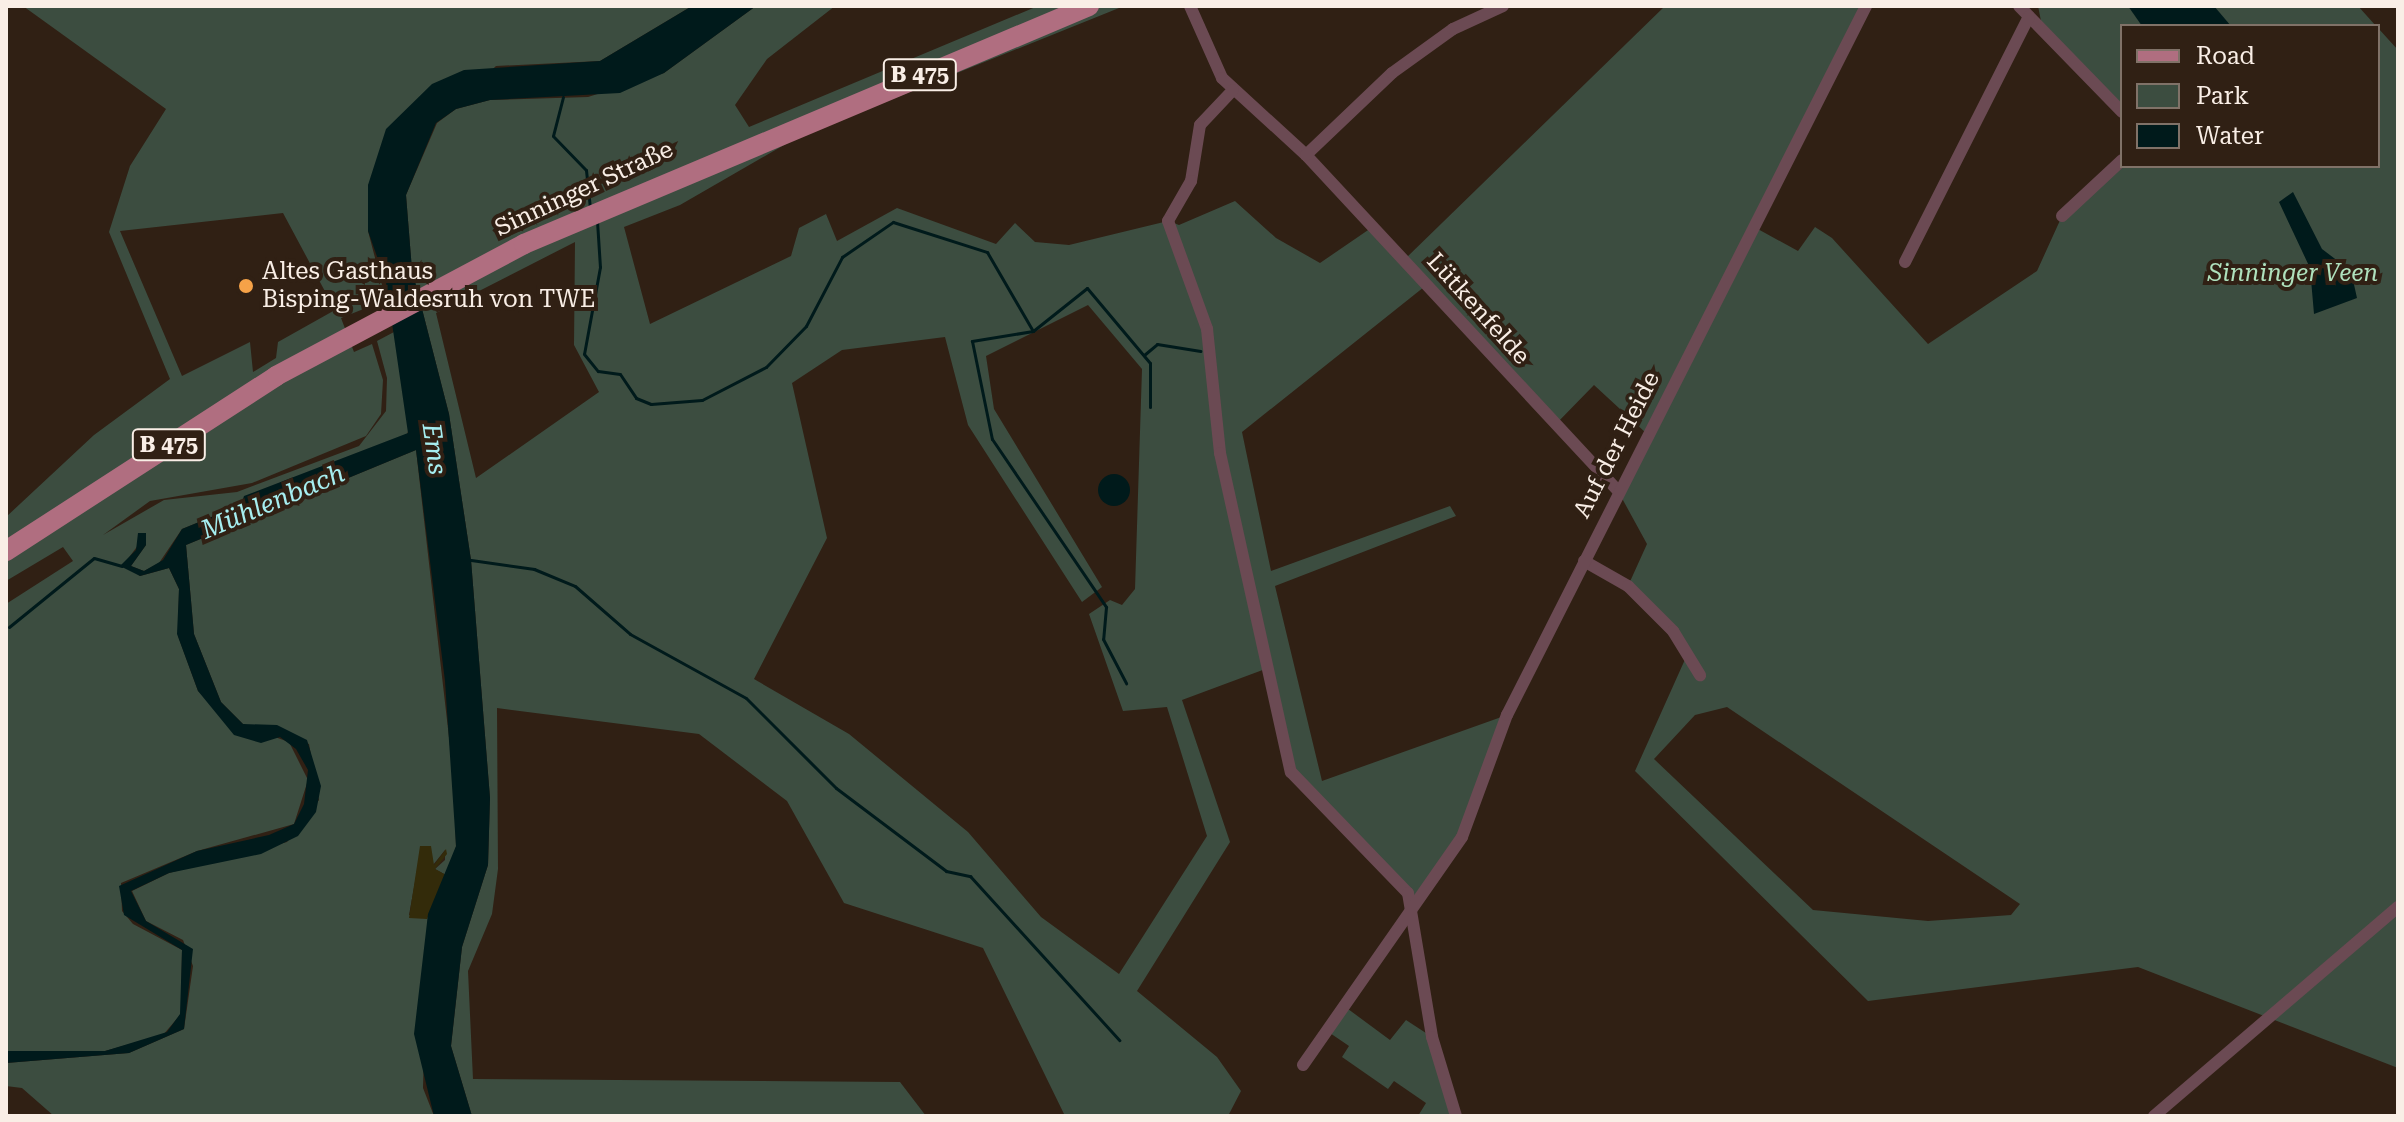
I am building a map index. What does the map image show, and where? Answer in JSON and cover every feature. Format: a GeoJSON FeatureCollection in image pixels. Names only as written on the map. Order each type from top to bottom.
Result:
{"type":"FeatureCollection","features":[{"type":"Feature","properties":{"kind":"main road","name":"Sinninger Straße"},"geometry":{"type":"LineString","coordinates":[[6,551],[336,343],[615,201],[1089,6]]}},
{"type":"Feature","properties":{"kind":"street","name":"Lütkenfelde"},"geometry":{"type":"LineString","coordinates":[[1190,6],[1204,46],[1233,90],[1306,155],[1618,491]]}},
{"type":"Feature","properties":{"kind":"street"},"geometry":{"type":"LineString","coordinates":[[1306,155],[1392,73],[1453,29],[1503,6]]}},
{"type":"Feature","properties":{"kind":"street","name":"Auf der Heide"},"geometry":{"type":"LineString","coordinates":[[1303,1065],[1462,837],[1507,715],[1866,6]]}},
{"type":"Feature","properties":{"kind":"street"},"geometry":{"type":"LineString","coordinates":[[2019,6],[2029,17],[2041,21],[2120,110]]}},
{"type":"Feature","properties":{"kind":"street"},"geometry":{"type":"LineString","coordinates":[[1905,262],[2029,17]]}},
{"type":"Feature","properties":{"kind":"street"},"geometry":{"type":"LineString","coordinates":[[1233,90],[1200,125],[1191,181],[1168,221],[1207,329],[1220,453],[1291,772],[1414,906],[1432,1037],[1456,1116]]}},
{"type":"Feature","properties":{"kind":"street"},"geometry":{"type":"LineString","coordinates":[[2062,216],[2120,162]]}},
{"type":"Feature","properties":{"kind":"street"},"geometry":{"type":"LineString","coordinates":[[1584,561],[1628,586],[1673,631],[1700,675]]}},
{"type":"Feature","properties":{"kind":"street"},"geometry":{"type":"LineString","coordinates":[[2154,1116],[2398,907]]}},
{"type":"Feature","properties":{"kind":"green space"},"geometry":{"type":"Polygon","coordinates":[[[23,6],[692,6],[600,61],[496,66],[368,185],[368,231],[386,300],[341,318],[354,352],[372,344],[383,380],[381,414],[366,436],[252,483],[150,501],[103,535],[164,500],[237,492],[359,446],[386,411],[387,378],[377,341],[394,332],[412,420],[406,437],[182,529],[159,563],[144,571],[131,566],[146,545],[139,544],[124,564],[140,576],[169,568],[179,589],[178,636],[198,691],[255,741],[272,736],[289,742],[308,780],[294,824],[197,851],[121,883],[122,911],[133,924],[182,950],[181,1014],[163,1035],[105,1051],[6,1051],[6,604],[73,561],[63,547],[6,581],[6,517],[94,435],[170,379],[109,232],[130,166],[166,109],[23,6]],[[283,213],[120,231],[182,376],[250,342],[253,372],[276,358],[278,342],[335,310],[283,213]]]}},
{"type":"Feature","properties":{"kind":"green space","name":"Sinninger Veen"},"geometry":{"type":"Polygon","coordinates":[[[756,6],[835,6],[767,59],[735,105],[749,127],[1038,6],[1124,6],[798,137],[680,205],[624,227],[650,324],[791,256],[799,228],[826,214],[837,241],[897,208],[996,244],[1015,223],[1035,242],[1069,245],[1168,221],[1179,225],[1235,201],[1276,238],[1320,263],[1374,226],[1405,259],[1665,6],[1866,6],[1756,228],[1798,251],[1815,227],[1832,238],[1928,344],[2037,271],[2062,216],[2120,168],[2380,168],[2380,30],[2398,50],[2398,1068],[2138,967],[1868,1001],[1635,771],[1687,655],[1628,586],[1647,544],[1618,491],[1646,433],[1594,385],[1555,425],[1424,287],[1242,432],[1271,571],[1450,506],[1456,516],[1275,586],[1322,781],[1507,715],[1462,837],[1414,906],[1291,772],[1268,668],[1182,700],[1230,842],[1137,991],[1217,1057],[1241,1091],[1228,1116],[1065,1116],[983,948],[844,903],[787,801],[699,734],[497,708],[498,869],[492,914],[468,971],[473,1079],[900,1082],[926,1116],[472,1116],[451,1046],[462,947],[488,865],[490,798],[471,560],[449,414],[412,270],[406,195],[437,123],[456,109],[490,100],[588,97],[664,73],[756,6]],[[575,242],[436,313],[476,478],[599,392],[574,345],[575,242]],[[1088,305],[986,356],[994,409],[1102,587],[1082,602],[968,425],[945,337],[842,350],[792,383],[827,538],[754,679],[849,734],[968,832],[1041,917],[1119,974],[1207,836],[1167,707],[1123,711],[1089,614],[1110,600],[1122,605],[1135,589],[1142,369],[1088,305]],[[1727,707],[1695,715],[1654,759],[1813,910],[1928,921],[2011,915],[2020,904],[1727,707]]]}},
{"type":"Feature","properties":{"kind":"green space"},"geometry":{"type":"Polygon","coordinates":[[[2038,6],[2358,6],[2374,24],[2120,24],[2120,110],[2041,21],[2038,6]]]}},
{"type":"Feature","properties":{"kind":"green space"},"geometry":{"type":"Polygon","coordinates":[[[416,450],[454,781],[456,847],[446,875],[435,869],[445,860],[445,850],[433,865],[421,849],[409,915],[428,914],[423,1088],[434,1116],[54,1116],[22,1088],[6,1086],[6,1063],[129,1053],[184,1029],[193,966],[183,940],[146,921],[132,891],[169,873],[287,842],[319,800],[309,744],[243,724],[221,702],[194,634],[186,545],[416,450]]]}},
{"type":"Feature","properties":{"kind":"green space"},"geometry":{"type":"Polygon","coordinates":[[[1344,1006],[1390,1040],[1406,1020],[1432,1037],[1456,1116],[1418,1116],[1426,1103],[1394,1081],[1388,1089],[1342,1057],[1349,1046],[1327,1031],[1344,1006]]]}},
{"type":"Feature","properties":{"kind":"sand"},"geometry":{"type":"Polygon","coordinates":[[[420,846],[431,846],[434,865],[446,849],[447,854],[435,869],[446,875],[427,919],[409,918],[420,846]]]}},
{"type":"Feature","properties":{"kind":"water"},"geometry":{"type":"Polygon","coordinates":[[[692,6],[756,6],[664,73],[620,93],[490,100],[456,109],[436,123],[406,195],[412,270],[449,414],[471,560],[490,798],[488,865],[462,947],[451,1046],[472,1116],[434,1116],[414,1034],[428,914],[456,846],[445,681],[416,450],[186,545],[194,634],[221,702],[243,724],[277,725],[307,740],[321,786],[316,812],[298,836],[261,854],[169,873],[131,891],[146,921],[193,949],[184,1029],[129,1053],[6,1063],[6,1051],[105,1051],[167,1032],[180,1014],[182,950],[124,915],[119,886],[197,851],[269,835],[294,824],[304,804],[308,770],[296,749],[280,737],[261,743],[234,735],[198,691],[177,634],[179,589],[169,568],[140,576],[120,566],[136,550],[138,533],[146,533],[146,545],[131,566],[144,571],[163,560],[182,529],[241,505],[244,496],[408,433],[386,282],[368,231],[368,185],[386,129],[432,84],[464,70],[600,61],[692,6]]]}},
{"type":"Feature","properties":{"kind":"water"},"geometry":{"type":"Polygon","coordinates":[[[2128,6],[2214,6],[2229,24],[2141,24],[2128,6]]]}},
{"type":"Feature","properties":{"kind":"water"},"geometry":{"type":"Polygon","coordinates":[[[2293,192],[2322,249],[2351,271],[2357,298],[2314,314],[2310,268],[2279,202],[2293,192]]]}},
{"type":"Feature","properties":{"kind":"water"},"geometry":{"type":"Polygon","coordinates":[[[1114,474],[1125,479],[1130,490],[1125,501],[1114,506],[1103,501],[1098,490],[1103,479],[1114,474]]]}},
{"type":"Feature","properties":{"kind":"waterway"},"geometry":{"type":"LineString","coordinates":[[563,97],[553,136],[586,170],[590,207]]}},
{"type":"Feature","properties":{"kind":"waterway"},"geometry":{"type":"LineString","coordinates":[[597,221],[600,267],[584,354],[598,371],[620,374],[636,398],[651,404],[702,400],[766,367],[806,326],[842,257],[893,222],[987,252],[1033,331],[972,341],[992,439],[1106,607],[1103,639],[1126,683]]}},
{"type":"Feature","properties":{"kind":"waterway"},"geometry":{"type":"LineString","coordinates":[[1033,331],[1087,288],[1150,363],[1150,407]]}},
{"type":"Feature","properties":{"kind":"waterway"},"geometry":{"type":"LineString","coordinates":[[1144,355],[1157,344],[1200,351]]}},
{"type":"Feature","properties":{"kind":"waterway"},"geometry":{"type":"LineString","coordinates":[[9,627],[94,558],[122,566]]}},
{"type":"Feature","properties":{"kind":"waterway"},"geometry":{"type":"LineString","coordinates":[[471,560],[534,569],[575,586],[630,634],[746,698],[836,788],[946,871],[970,876],[1119,1040]]}},
{"type":"Feature","properties":{"kind":"place","name":"Altes Gasthaus Bisping-Waldesruh von TWE"},"geometry":{"type":"Point","coordinates":[246,286]}},
{"type":"Feature","properties":{"kind":"water label","name":"Ems"},"geometry":{"type":"Point","coordinates":[434,449]}},
{"type":"Feature","properties":{"kind":"water label","name":"Mühlenbach"},"geometry":{"type":"Point","coordinates":[273,502]}}]}
